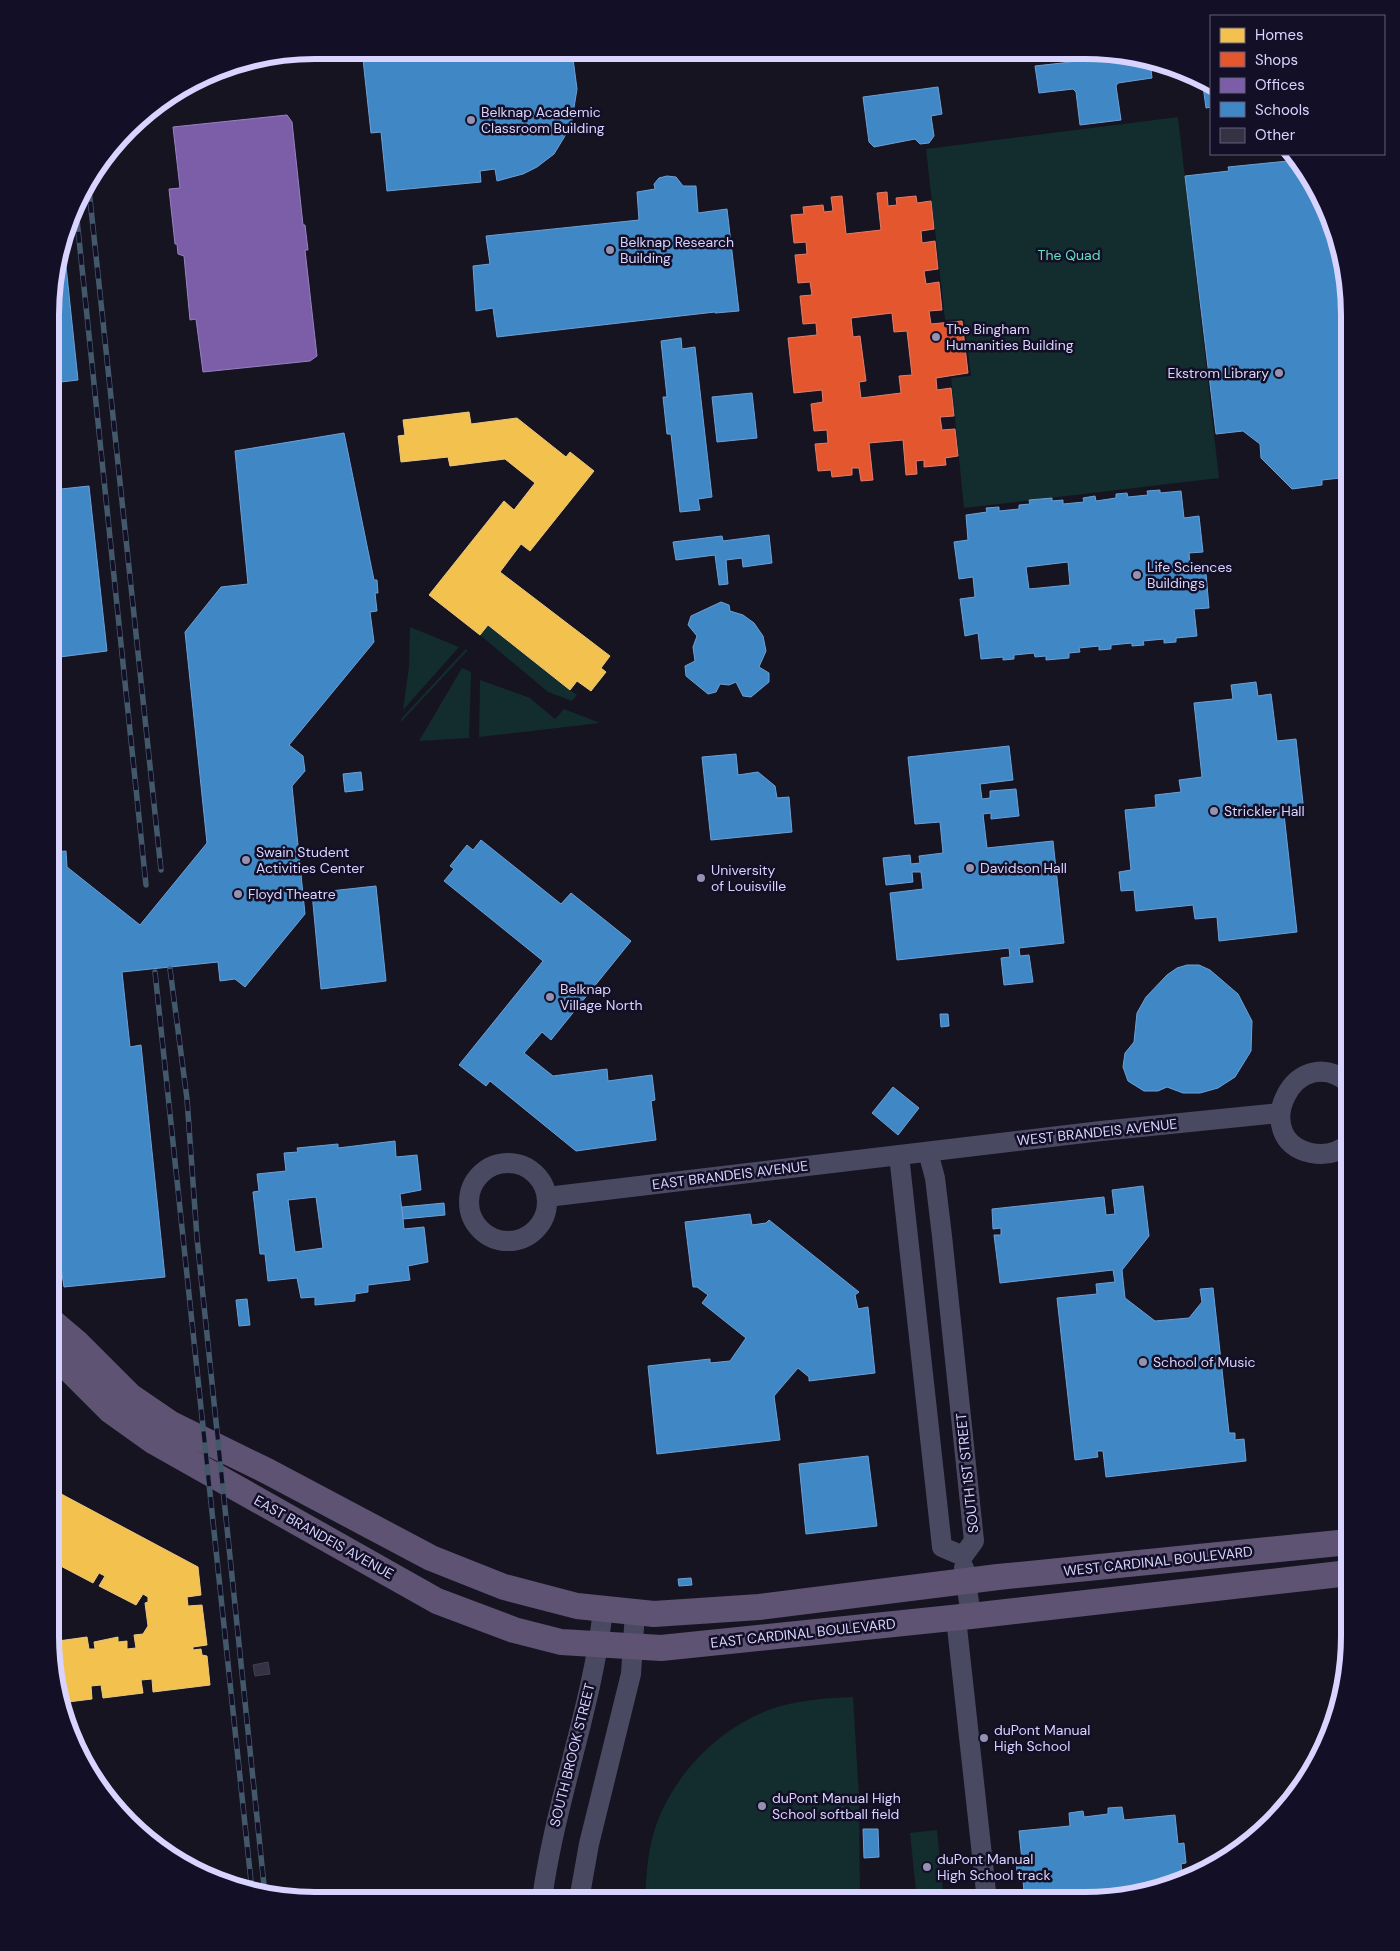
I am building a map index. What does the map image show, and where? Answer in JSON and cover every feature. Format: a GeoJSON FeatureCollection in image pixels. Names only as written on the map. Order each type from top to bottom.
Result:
{"type":"FeatureCollection","features":[{"type":"Feature","properties":{"kind":"main road"},"geometry":{"type":"LineString","coordinates":[[59,1328],[77,1343],[130,1396],[171,1424],[267,1471],[431,1558],[471,1576],[535,1597],[603,1610],[667,1614],[758,1607],[964,1568]]}},
{"type":"Feature","properties":{"kind":"main road","name":"EAST BRANDEIS AVENUE"},"geometry":{"type":"LineString","coordinates":[[59,1359],[111,1411],[153,1441],[437,1601],[514,1630],[560,1642],[634,1647]]}},
{"type":"Feature","properties":{"kind":"main road","name":"WEST CARDINAL BOULEVARD"},"geometry":{"type":"LineString","coordinates":[[964,1568],[1341,1543]]}},
{"type":"Feature","properties":{"kind":"main road"},"geometry":{"type":"LineString","coordinates":[[963,1617],[1341,1574]]}},
{"type":"Feature","properties":{"kind":"main road","name":"EAST CARDINAL BOULEVARD"},"geometry":{"type":"LineString","coordinates":[[634,1647],[678,1646],[963,1617]]}},
{"type":"Feature","properties":{"kind":"street"},"geometry":{"type":"LineString","coordinates":[[1341,1079],[1332,1074],[1319,1072],[1307,1075],[1296,1081],[1287,1090],[1282,1101],[1280,1113],[1287,1137],[1306,1152],[1331,1154],[1341,1149]]}},
{"type":"Feature","properties":{"kind":"street","name":"WEST BRANDEIS AVENUE"},"geometry":{"type":"LineString","coordinates":[[913,1153],[1101,1131],[1280,1113]]}},
{"type":"Feature","properties":{"kind":"street"},"geometry":{"type":"LineString","coordinates":[[913,1153],[942,1548],[964,1568],[963,1617],[986,1892]]}},
{"type":"Feature","properties":{"kind":"street","name":"EAST BRANDEIS AVENUE"},"geometry":{"type":"LineString","coordinates":[[547,1197],[913,1153]]}},
{"type":"Feature","properties":{"kind":"street","name":"SOUTH 1ST STREET"},"geometry":{"type":"LineString","coordinates":[[913,1153],[935,1178],[940,1218],[974,1541],[964,1568]]}},
{"type":"Feature","properties":{"kind":"street","name":"SOUTH BROOK STREET"},"geometry":{"type":"LineString","coordinates":[[543,1892],[552,1835],[599,1644],[603,1610]]}},
{"type":"Feature","properties":{"kind":"street"},"geometry":{"type":"LineString","coordinates":[[580,1892],[589,1844],[631,1674],[635,1612]]}},
{"type":"Feature","properties":{"kind":"green space","name":"The Quad"},"geometry":{"type":"Polygon","coordinates":[[[1178,117],[1219,478],[964,508],[951,378],[971,376],[964,319],[945,320],[926,149],[1178,117]]]}},
{"type":"Feature","properties":{"kind":"green space"},"geometry":{"type":"Polygon","coordinates":[[[488,625],[577,695],[572,701],[548,692],[480,635],[488,625]]]}},
{"type":"Feature","properties":{"kind":"green space"},"geometry":{"type":"Polygon","coordinates":[[[410,627],[459,647],[403,710],[409,667],[410,627]]]}},
{"type":"Feature","properties":{"kind":"green space"},"geometry":{"type":"Polygon","coordinates":[[[466,649],[468,650],[401,722],[401,719],[466,649]]]}},
{"type":"Feature","properties":{"kind":"green space"},"geometry":{"type":"Polygon","coordinates":[[[462,668],[471,672],[469,738],[419,741],[462,668]]]}},
{"type":"Feature","properties":{"kind":"green space"},"geometry":{"type":"Polygon","coordinates":[[[480,680],[530,698],[555,719],[564,709],[600,723],[479,737],[480,680]]]}},
{"type":"Feature","properties":{"kind":"green space","name":"duPont Manual High School softball field"},"geometry":{"type":"Polygon","coordinates":[[[853,1697],[859,1797],[860,1892],[645,1892],[649,1854],[659,1817],[669,1796],[697,1759],[714,1743],[753,1717],[774,1708],[794,1703],[853,1697]]]}},
{"type":"Feature","properties":{"kind":"green space","name":"duPont Manual High School track"},"geometry":{"type":"Polygon","coordinates":[[[937,1830],[943,1892],[916,1892],[910,1833],[937,1830]]]}},
{"type":"Feature","properties":{"kind":"building: Homes"},"geometry":{"type":"Polygon","coordinates":[[[469,412],[471,424],[517,418],[566,457],[570,452],[594,471],[530,551],[521,544],[500,572],[610,656],[601,668],[606,672],[591,691],[577,681],[570,690],[488,625],[480,635],[429,595],[504,501],[514,510],[535,483],[505,459],[450,466],[448,457],[401,462],[398,436],[405,435],[403,420],[469,412]]]}},
{"type":"Feature","properties":{"kind":"building: Homes"},"geometry":{"type":"Polygon","coordinates":[[[59,1493],[198,1567],[201,1595],[187,1597],[188,1606],[202,1605],[207,1645],[193,1647],[193,1650],[201,1649],[202,1655],[207,1656],[210,1685],[153,1692],[152,1679],[141,1680],[143,1693],[103,1698],[101,1685],[91,1686],[92,1699],[67,1702],[61,1669],[59,1641],[87,1637],[89,1649],[95,1649],[94,1642],[118,1637],[118,1642],[127,1641],[127,1649],[136,1648],[134,1635],[143,1634],[148,1626],[145,1603],[148,1602],[148,1597],[143,1594],[136,1605],[99,1586],[105,1576],[99,1573],[93,1583],[59,1565],[61,1552],[59,1551],[59,1493]]]}},
{"type":"Feature","properties":{"kind":"building: Shops","name":"The Bingham Humanities Building"},"geometry":{"type":"Polygon","coordinates":[[[887,192],[888,206],[897,205],[896,198],[916,196],[917,203],[931,201],[934,229],[921,231],[922,243],[935,241],[938,269],[924,271],[926,284],[939,282],[942,310],[929,311],[931,324],[962,321],[968,373],[936,378],[937,390],[951,388],[954,416],[940,417],[942,430],[955,429],[958,456],[945,458],[946,465],[924,467],[924,460],[916,461],[917,474],[906,475],[903,440],[869,443],[873,480],[861,481],[859,468],[852,468],[852,475],[832,477],[831,470],[818,471],[815,444],[828,443],[827,430],[814,431],[811,404],[823,402],[822,390],[794,393],[788,338],[817,335],[816,323],[803,324],[800,296],[812,295],[810,282],[798,283],[795,255],[807,254],[806,242],[794,243],[791,215],[804,214],[803,207],[823,205],[824,212],[833,211],[831,197],[842,196],[846,234],[881,230],[877,193],[887,192]],[[892,313],[851,318],[853,337],[860,336],[866,381],[859,382],[861,398],[901,393],[899,376],[912,375],[907,331],[894,332],[892,313]]]}},
{"type":"Feature","properties":{"kind":"building: Offices"},"geometry":{"type":"Polygon","coordinates":[[[287,115],[292,122],[303,225],[305,225],[308,250],[305,250],[317,356],[310,361],[203,372],[196,319],[190,320],[184,256],[178,254],[177,244],[175,244],[169,189],[180,188],[173,127],[287,115]]]}},
{"type":"Feature","properties":{"kind":"building: Schools","name":"Belknap Academic Classroom Building"},"geometry":{"type":"Polygon","coordinates":[[[363,59],[573,59],[577,89],[571,126],[554,154],[537,167],[523,174],[497,181],[495,169],[480,171],[481,182],[387,191],[381,132],[371,133],[363,59]]]}},
{"type":"Feature","properties":{"kind":"building: Schools"},"geometry":{"type":"Polygon","coordinates":[[[1073,59],[1102,59],[1151,67],[1152,78],[1118,83],[1116,86],[1121,120],[1080,125],[1076,92],[1073,89],[1039,93],[1035,66],[1071,62],[1073,59]]]}},
{"type":"Feature","properties":{"kind":"building: Schools"},"geometry":{"type":"Polygon","coordinates":[[[938,87],[942,114],[931,116],[934,136],[929,143],[920,144],[915,139],[874,147],[869,142],[863,97],[938,87]]]}},
{"type":"Feature","properties":{"kind":"building: Schools"},"geometry":{"type":"Polygon","coordinates":[[[1203,88],[1210,91],[1210,107],[1206,108],[1203,88]]]}},
{"type":"Feature","properties":{"kind":"building: Schools","name":"Ekstrom Library"},"geometry":{"type":"Polygon","coordinates":[[[1288,161],[1289,166],[1293,166],[1315,202],[1333,249],[1341,298],[1341,478],[1322,480],[1322,485],[1292,489],[1261,458],[1260,444],[1243,431],[1216,434],[1185,176],[1229,171],[1228,167],[1288,161]]]}},
{"type":"Feature","properties":{"kind":"building: Schools","name":"Belknap Research Building"},"geometry":{"type":"Polygon","coordinates":[[[667,176],[676,177],[683,186],[696,186],[698,213],[727,209],[739,311],[715,312],[497,337],[493,308],[476,311],[473,266],[490,264],[486,236],[639,220],[637,192],[655,189],[654,184],[659,178],[667,176]]]}},
{"type":"Feature","properties":{"kind":"building: Schools"},"geometry":{"type":"Polygon","coordinates":[[[65,259],[78,380],[59,382],[59,298],[65,259]]]}},
{"type":"Feature","properties":{"kind":"building: Schools"},"geometry":{"type":"Polygon","coordinates":[[[681,338],[682,349],[695,347],[712,497],[698,499],[700,510],[680,512],[671,434],[667,434],[663,397],[667,397],[661,341],[681,338]]]}},
{"type":"Feature","properties":{"kind":"building: Schools"},"geometry":{"type":"Polygon","coordinates":[[[752,393],[757,438],[717,442],[712,397],[752,393]]]}},
{"type":"Feature","properties":{"kind":"building: Schools","name":"Swain Student Activities Center"},"geometry":{"type":"Polygon","coordinates":[[[344,433],[374,580],[377,580],[378,593],[375,593],[377,611],[370,612],[374,642],[289,745],[303,756],[305,771],[292,786],[305,914],[245,987],[235,979],[220,981],[218,962],[122,972],[130,1047],[141,1045],[165,1277],[64,1287],[59,1254],[59,851],[66,851],[67,867],[140,925],[207,843],[185,632],[221,587],[248,584],[235,451],[344,433]]]}},
{"type":"Feature","properties":{"kind":"building: Schools"},"geometry":{"type":"Polygon","coordinates":[[[89,486],[107,651],[59,657],[59,489],[89,486]]]}},
{"type":"Feature","properties":{"kind":"building: Schools","name":"Life Sciences Buildings"},"geometry":{"type":"Polygon","coordinates":[[[1160,490],[1160,493],[1181,491],[1184,518],[1199,516],[1203,552],[1189,553],[1191,574],[1206,573],[1209,608],[1194,609],[1197,636],[1176,638],[1176,642],[1164,643],[1164,639],[1143,641],[1144,645],[1132,646],[1132,643],[1111,645],[1111,649],[1099,650],[1099,646],[1079,648],[1080,652],[1069,653],[1069,658],[1046,660],[1046,656],[1035,657],[1034,653],[1014,655],[1014,659],[1003,660],[1003,657],[981,659],[978,633],[965,636],[960,599],[975,597],[973,577],[959,579],[954,542],[968,540],[966,515],[987,512],[986,508],[999,507],[999,511],[1019,509],[1019,505],[1030,504],[1029,500],[1052,498],[1052,501],[1063,500],[1063,504],[1084,502],[1083,498],[1095,496],[1096,501],[1116,498],[1116,494],[1127,493],[1128,497],[1148,495],[1147,491],[1160,490]],[[1068,562],[1026,567],[1029,589],[1070,585],[1068,562]]]}},
{"type":"Feature","properties":{"kind":"building: Schools"},"geometry":{"type":"Polygon","coordinates":[[[769,535],[772,563],[743,567],[742,558],[726,560],[728,584],[719,585],[715,555],[676,560],[673,542],[722,536],[723,541],[769,535]]]}},
{"type":"Feature","properties":{"kind":"building: Schools"},"geometry":{"type":"Polygon","coordinates":[[[721,602],[729,605],[730,611],[743,615],[754,623],[763,636],[766,651],[759,667],[769,673],[769,682],[751,697],[743,696],[736,682],[729,685],[720,684],[716,692],[708,694],[686,676],[685,666],[695,661],[693,647],[697,636],[688,625],[691,616],[721,602]]]}},
{"type":"Feature","properties":{"kind":"building: Schools","name":"Strickler Hall"},"geometry":{"type":"Polygon","coordinates":[[[1256,682],[1258,696],[1271,694],[1277,741],[1296,739],[1304,812],[1284,814],[1297,932],[1219,941],[1217,917],[1195,919],[1193,905],[1136,911],[1134,890],[1121,891],[1119,872],[1131,870],[1125,810],[1156,807],[1155,795],[1181,792],[1179,780],[1202,777],[1194,703],[1233,699],[1231,685],[1256,682]]]}},
{"type":"Feature","properties":{"kind":"building: Schools","name":"Davidson Hall"},"geometry":{"type":"Polygon","coordinates":[[[1009,746],[1013,780],[980,784],[982,799],[990,798],[990,791],[1016,789],[1019,816],[991,819],[991,813],[983,814],[987,848],[1053,841],[1064,943],[1019,948],[1020,956],[1029,955],[1033,982],[1004,985],[1001,958],[1010,957],[1009,948],[897,960],[890,893],[923,889],[921,872],[912,872],[913,882],[886,885],[883,858],[910,855],[911,864],[920,863],[919,856],[943,853],[940,822],[915,824],[908,757],[1009,746]]]}},
{"type":"Feature","properties":{"kind":"building: Schools"},"geometry":{"type":"Polygon","coordinates":[[[736,754],[738,775],[758,772],[775,786],[777,798],[789,797],[792,832],[711,840],[702,757],[736,754]]]}},
{"type":"Feature","properties":{"kind":"building: Schools"},"geometry":{"type":"Polygon","coordinates":[[[361,772],[363,790],[345,792],[343,774],[361,772]]]}},
{"type":"Feature","properties":{"kind":"building: Schools","name":"Belknap Village North"},"geometry":{"type":"Polygon","coordinates":[[[481,840],[561,904],[571,893],[631,941],[551,1040],[542,1032],[524,1053],[553,1076],[607,1069],[608,1081],[652,1075],[655,1100],[651,1101],[656,1140],[576,1151],[490,1081],[486,1086],[459,1065],[543,961],[444,881],[454,869],[450,866],[467,845],[473,850],[481,840]]]}},
{"type":"Feature","properties":{"kind":"building: Schools"},"geometry":{"type":"Polygon","coordinates":[[[376,886],[386,981],[321,989],[312,893],[376,886]]]}},
{"type":"Feature","properties":{"kind":"building: Schools"},"geometry":{"type":"Polygon","coordinates":[[[1187,965],[1199,965],[1210,970],[1238,994],[1252,1021],[1251,1051],[1235,1077],[1218,1088],[1200,1093],[1183,1093],[1167,1087],[1158,1091],[1144,1091],[1128,1081],[1123,1067],[1125,1053],[1134,1042],[1137,1013],[1146,997],[1167,975],[1177,968],[1187,965]]]}},
{"type":"Feature","properties":{"kind":"building: Schools"},"geometry":{"type":"Polygon","coordinates":[[[940,1014],[948,1014],[949,1026],[941,1027],[940,1014]]]}},
{"type":"Feature","properties":{"kind":"building: Schools"},"geometry":{"type":"Polygon","coordinates":[[[893,1087],[919,1108],[898,1135],[872,1113],[893,1087]]]}},
{"type":"Feature","properties":{"kind":"building: Schools"},"geometry":{"type":"Polygon","coordinates":[[[395,1141],[396,1157],[417,1155],[421,1190],[400,1194],[404,1229],[424,1227],[428,1262],[408,1266],[410,1280],[368,1285],[368,1292],[355,1294],[355,1301],[315,1305],[315,1297],[301,1298],[297,1278],[268,1281],[265,1254],[260,1254],[253,1192],[259,1191],[257,1174],[286,1171],[284,1153],[298,1152],[297,1148],[338,1144],[338,1148],[395,1141]],[[316,1197],[288,1200],[295,1252],[323,1248],[316,1197]]]}},
{"type":"Feature","properties":{"kind":"building: Schools","name":"School of Music"},"geometry":{"type":"Polygon","coordinates":[[[1143,1186],[1149,1236],[1122,1270],[1125,1298],[1155,1321],[1189,1318],[1202,1302],[1200,1289],[1213,1288],[1229,1433],[1235,1433],[1235,1440],[1244,1439],[1246,1461],[1106,1477],[1103,1451],[1097,1451],[1098,1457],[1075,1460],[1057,1298],[1097,1294],[1096,1284],[1115,1282],[1113,1270],[1000,1283],[994,1235],[1001,1235],[1001,1228],[993,1229],[992,1209],[1104,1197],[1106,1215],[1115,1214],[1112,1190],[1143,1186]]]}},
{"type":"Feature","properties":{"kind":"building: Schools"},"geometry":{"type":"Polygon","coordinates":[[[444,1203],[445,1215],[403,1219],[402,1207],[444,1203]]]}},
{"type":"Feature","properties":{"kind":"building: Schools"},"geometry":{"type":"Polygon","coordinates":[[[750,1214],[752,1225],[766,1223],[769,1220],[859,1292],[855,1295],[858,1309],[868,1307],[875,1373],[809,1381],[809,1377],[798,1368],[774,1396],[780,1440],[657,1454],[648,1366],[710,1359],[710,1363],[730,1361],[746,1338],[702,1303],[708,1295],[697,1287],[693,1287],[685,1222],[750,1214]]]}},
{"type":"Feature","properties":{"kind":"building: Schools"},"geometry":{"type":"Polygon","coordinates":[[[247,1299],[250,1325],[239,1326],[236,1300],[247,1299]]]}},
{"type":"Feature","properties":{"kind":"building: Schools"},"geometry":{"type":"Polygon","coordinates":[[[868,1456],[877,1526],[806,1534],[799,1464],[868,1456]]]}},
{"type":"Feature","properties":{"kind":"building: Schools"},"geometry":{"type":"Polygon","coordinates":[[[691,1578],[692,1585],[679,1586],[678,1579],[691,1578]]]}},
{"type":"Feature","properties":{"kind":"building: Schools"},"geometry":{"type":"Polygon","coordinates":[[[1122,1807],[1124,1820],[1175,1815],[1178,1844],[1184,1843],[1186,1863],[1181,1864],[1182,1873],[1151,1884],[1102,1892],[1024,1892],[1023,1881],[1018,1881],[1016,1861],[1022,1861],[1019,1831],[1070,1826],[1069,1813],[1083,1811],[1084,1817],[1108,1814],[1108,1808],[1122,1807]]]}},
{"type":"Feature","properties":{"kind":"building: Schools"},"geometry":{"type":"Polygon","coordinates":[[[863,1829],[878,1829],[879,1857],[864,1858],[863,1829]]]}},
{"type":"Feature","properties":{"kind":"building: Other"},"geometry":{"type":"Polygon","coordinates":[[[268,1662],[270,1674],[255,1676],[253,1665],[268,1662]]]}},
{"type":"Feature","properties":{"kind":"railway"},"geometry":{"type":"LineString","coordinates":[[89,194],[161,870]]}},
{"type":"Feature","properties":{"kind":"railway"},"geometry":{"type":"LineString","coordinates":[[77,220],[146,885]]}},
{"type":"Feature","properties":{"kind":"railway"},"geometry":{"type":"LineString","coordinates":[[170,969],[187,1099],[197,1238],[264,1887]]}},
{"type":"Feature","properties":{"kind":"railway"},"geometry":{"type":"LineString","coordinates":[[155,972],[251,1884]]}},
{"type":"Feature","properties":{"kind":"place","name":"Belknap Academic Classroom Building"},"geometry":{"type":"Point","coordinates":[471,120]}},
{"type":"Feature","properties":{"kind":"place","name":"Belknap Research Building"},"geometry":{"type":"Point","coordinates":[610,250]}},
{"type":"Feature","properties":{"kind":"place","name":"The Bingham Humanities Building"},"geometry":{"type":"Point","coordinates":[936,337]}},
{"type":"Feature","properties":{"kind":"place","name":"Ekstrom Library"},"geometry":{"type":"Point","coordinates":[1279,373]}},
{"type":"Feature","properties":{"kind":"place","name":"Life Sciences Buildings"},"geometry":{"type":"Point","coordinates":[1137,575]}},
{"type":"Feature","properties":{"kind":"place","name":"Strickler Hall"},"geometry":{"type":"Point","coordinates":[1214,811]}},
{"type":"Feature","properties":{"kind":"place","name":"Swain Student Activities Center"},"geometry":{"type":"Point","coordinates":[246,860]}},
{"type":"Feature","properties":{"kind":"place","name":"Davidson Hall"},"geometry":{"type":"Point","coordinates":[970,868]}},
{"type":"Feature","properties":{"kind":"place","name":"University of Louisville"},"geometry":{"type":"Point","coordinates":[701,878]}},
{"type":"Feature","properties":{"kind":"place","name":"Floyd Theatre"},"geometry":{"type":"Point","coordinates":[238,894]}},
{"type":"Feature","properties":{"kind":"place","name":"Belknap Village North"},"geometry":{"type":"Point","coordinates":[550,997]}},
{"type":"Feature","properties":{"kind":"place","name":"School of Music"},"geometry":{"type":"Point","coordinates":[1143,1362]}},
{"type":"Feature","properties":{"kind":"place","name":"duPont Manual High School"},"geometry":{"type":"Point","coordinates":[984,1738]}},
{"type":"Feature","properties":{"kind":"place","name":"duPont Manual High School softball field"},"geometry":{"type":"Point","coordinates":[762,1806]}},
{"type":"Feature","properties":{"kind":"place","name":"duPont Manual High School track"},"geometry":{"type":"Point","coordinates":[927,1867]}}]}
